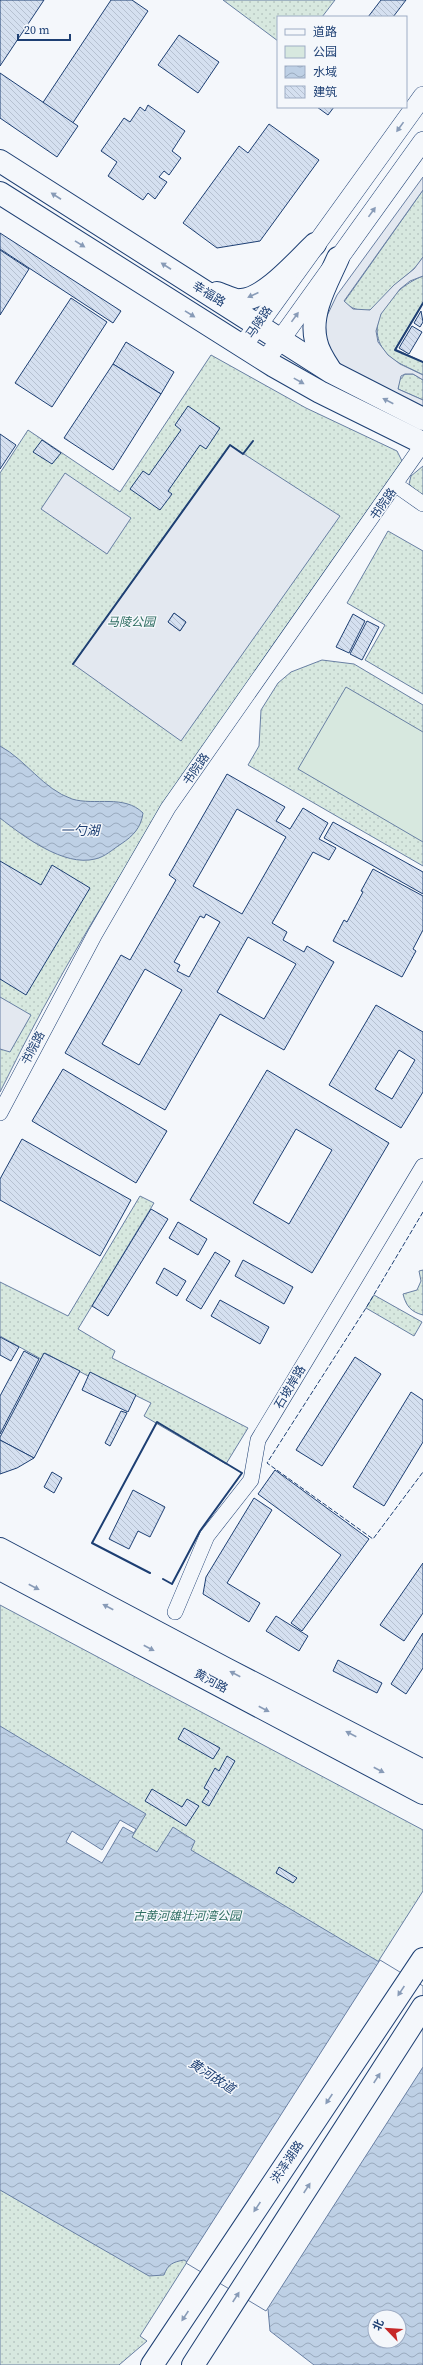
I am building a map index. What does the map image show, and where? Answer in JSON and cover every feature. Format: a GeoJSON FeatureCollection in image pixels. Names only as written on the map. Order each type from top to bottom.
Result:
{"type":"FeatureCollection","features":[{"type":"Feature","properties":{"kind":"main road","name":"幸福路"},"geometry":{"type":"LineString","coordinates":[[0,161],[331,372],[423,419]]}},
{"type":"Feature","properties":{"kind":"main road"},"geometry":{"type":"LineString","coordinates":[[0,193],[242,347]]}},
{"type":"Feature","properties":{"kind":"main road"},"geometry":{"type":"LineString","coordinates":[[194,284],[241,300],[265,289],[314,244]]}},
{"type":"Feature","properties":{"kind":"main road"},"geometry":{"type":"LineString","coordinates":[[331,372],[315,340],[316,317],[320,298],[338,258]]}},
{"type":"Feature","properties":{"kind":"main road","name":"马陵路"},"geometry":{"type":"LineString","coordinates":[[242,347],[266,361]]}},
{"type":"Feature","properties":{"kind":"main road"},"geometry":{"type":"LineString","coordinates":[[266,361],[320,392],[423,444]]}},
{"type":"Feature","properties":{"kind":"main road","name":"黄河路"},"geometry":{"type":"LineString","coordinates":[[0,1549],[239,1676],[423,1771]]}},
{"type":"Feature","properties":{"kind":"main road","name":"黄河路"},"geometry":{"type":"LineString","coordinates":[[0,1569],[423,1793]]}},
{"type":"Feature","properties":{"kind":"main road","name":"洪泽湖路"},"geometry":{"type":"LineString","coordinates":[[155,2360],[423,1959]]}},
{"type":"Feature","properties":{"kind":"main road"},"geometry":{"type":"LineString","coordinates":[[193,2365],[423,2008]]}},
{"type":"Feature","properties":{"kind":"street","name":"马陵路"},"geometry":{"type":"LineString","coordinates":[[242,347],[314,244],[423,96]]}},
{"type":"Feature","properties":{"kind":"street"},"geometry":{"type":"LineString","coordinates":[[266,361],[338,258],[423,142]]}},
{"type":"Feature","properties":{"kind":"street","name":"书院路"},"geometry":{"type":"LineString","coordinates":[[0,1113],[95,934],[168,808],[396,485],[423,444]]}},
{"type":"Feature","properties":{"kind":"street"},"geometry":{"type":"LineString","coordinates":[[396,485],[423,504]]}},
{"type":"Feature","properties":{"kind":"street","name":"石坡岸路"},"geometry":{"type":"LineString","coordinates":[[174,1612],[207,1536],[251,1480],[258,1440],[423,1166]]}},
{"type":"Feature","properties":{"kind":"green space"},"geometry":{"type":"Polygon","coordinates":[[[223,0],[335,0],[323,16],[277,16],[277,40],[223,0]]]}},
{"type":"Feature","properties":{"kind":"green space"},"geometry":{"type":"Polygon","coordinates":[[[423,190],[423,257],[420,262],[394,286],[373,309],[362,310],[349,306],[344,302],[423,190]]]}},
{"type":"Feature","properties":{"kind":"green space"},"geometry":{"type":"Polygon","coordinates":[[[423,276],[423,303],[395,349],[423,362],[423,375],[390,357],[379,342],[377,330],[379,318],[384,307],[392,297],[401,288],[423,276]]]}},
{"type":"Feature","properties":{"kind":"green space","name":"马陵公园"},"geometry":{"type":"Polygon","coordinates":[[[211,355],[306,408],[397,451],[402,461],[241,691],[138,848],[89,927],[43,1009],[0,1092],[0,473],[28,430],[120,492],[211,355]]]}},
{"type":"Feature","properties":{"kind":"green space"},"geometry":{"type":"Polygon","coordinates":[[[405,374],[413,374],[423,380],[423,400],[398,389],[399,381],[405,374]]]}},
{"type":"Feature","properties":{"kind":"green space"},"geometry":{"type":"Polygon","coordinates":[[[423,466],[423,497],[409,484],[411,476],[423,466]]]}},
{"type":"Feature","properties":{"kind":"green space"},"geometry":{"type":"Polygon","coordinates":[[[388,531],[423,551],[423,694],[365,660],[385,625],[347,603],[388,531]]]}},
{"type":"Feature","properties":{"kind":"green space"},"geometry":{"type":"Polygon","coordinates":[[[322,660],[354,664],[423,705],[423,866],[248,765],[259,746],[261,710],[278,683],[291,672],[322,660]]]}},
{"type":"Feature","properties":{"kind":"green space"},"geometry":{"type":"Polygon","coordinates":[[[346,687],[423,732],[423,842],[298,769],[346,687]]]}},
{"type":"Feature","properties":{"kind":"green space"},"geometry":{"type":"Polygon","coordinates":[[[140,1196],[154,1203],[78,1329],[115,1351],[112,1358],[248,1428],[226,1464],[144,1416],[151,1403],[90,1373],[88,1376],[45,1353],[41,1359],[0,1336],[0,1282],[68,1316],[140,1196]]]}},
{"type":"Feature","properties":{"kind":"green space"},"geometry":{"type":"Polygon","coordinates":[[[423,1270],[423,1315],[410,1308],[403,1294],[417,1290],[421,1281],[419,1271],[423,1270]]]}},
{"type":"Feature","properties":{"kind":"green space"},"geometry":{"type":"Polygon","coordinates":[[[374,1295],[422,1322],[414,1336],[366,1308],[374,1295]]]}},
{"type":"Feature","properties":{"kind":"green space","name":"古黄河雄壮河湾公园"},"geometry":{"type":"Polygon","coordinates":[[[0,1605],[423,1830],[423,1891],[140,2336],[147,2341],[119,2365],[0,2365],[0,1605]]]}},
{"type":"Feature","properties":{"kind":"shaded area"},"geometry":{"type":"Polygon","coordinates":[[[423,177],[423,190],[344,301],[353,309],[370,310],[394,285],[414,269],[423,257],[423,276],[410,281],[400,289],[381,314],[376,331],[378,342],[388,355],[400,364],[423,375],[423,380],[413,374],[405,374],[401,376],[398,389],[423,400],[423,410],[352,379],[328,357],[325,320],[337,295],[423,177]]]}},
{"type":"Feature","properties":{"kind":"shaded area"},"geometry":{"type":"Polygon","coordinates":[[[230,445],[340,516],[181,741],[73,664],[230,445]],[[174,613],[168,622],[180,631],[186,622],[174,613]]]}},
{"type":"Feature","properties":{"kind":"shaded area"},"geometry":{"type":"Polygon","coordinates":[[[65,473],[131,518],[107,554],[41,509],[65,473]]]}},
{"type":"Feature","properties":{"kind":"shaded area"},"geometry":{"type":"Polygon","coordinates":[[[0,997],[31,1015],[10,1052],[0,1049],[0,997]]]}},
{"type":"Feature","properties":{"kind":"water","name":"一勺湖"},"geometry":{"type":"Polygon","coordinates":[[[0,746],[18,759],[43,782],[72,799],[81,801],[118,802],[135,807],[143,813],[140,823],[133,835],[106,855],[95,859],[83,860],[57,854],[20,833],[0,818],[0,746]]]}},
{"type":"Feature","properties":{"kind":"water","name":"古黄河雄壮河湾公园"},"geometry":{"type":"Polygon","coordinates":[[[0,1726],[146,1814],[132,1837],[157,1852],[173,1827],[195,1841],[191,1850],[423,1988],[423,2365],[314,2365],[270,2331],[268,2309],[184,2260],[171,2264],[167,2268],[164,2275],[149,2276],[0,2190],[0,1726]]]}},
{"type":"Feature","properties":{"kind":"pier"},"geometry":{"type":"Polygon","coordinates":[[[120,1820],[136,1829],[134,1833],[123,1827],[102,1863],[66,1842],[72,1831],[102,1850],[120,1820]]]}},
{"type":"Feature","properties":{"kind":"pier"},"geometry":{"type":"Polygon","coordinates":[[[380,1960],[423,1986],[423,2067],[266,2311],[186,2263],[380,1960]]]}},
{"type":"Feature","properties":{"kind":"building"},"geometry":{"type":"Polygon","coordinates":[[[0,0],[44,0],[0,66],[0,0]]]}},
{"type":"Feature","properties":{"kind":"building"},"geometry":{"type":"Polygon","coordinates":[[[111,0],[132,0],[148,11],[66,133],[36,113],[111,0]]]}},
{"type":"Feature","properties":{"kind":"building"},"geometry":{"type":"Polygon","coordinates":[[[381,0],[406,0],[394,16],[369,16],[381,0]]]}},
{"type":"Feature","properties":{"kind":"building"},"geometry":{"type":"Polygon","coordinates":[[[179,35],[219,62],[198,93],[158,65],[179,35]]]}},
{"type":"Feature","properties":{"kind":"building"},"geometry":{"type":"Polygon","coordinates":[[[0,73],[78,126],[57,157],[0,118],[0,73]]]}},
{"type":"Feature","properties":{"kind":"building"},"geometry":{"type":"Polygon","coordinates":[[[148,105],[185,131],[172,151],[181,158],[169,175],[164,171],[159,177],[167,182],[155,199],[148,193],[143,200],[108,176],[117,162],[101,151],[124,118],[130,122],[140,107],[145,111],[148,105]]]}},
{"type":"Feature","properties":{"kind":"building"},"geometry":{"type":"Polygon","coordinates":[[[318,108],[333,108],[328,115],[318,108]]]}},
{"type":"Feature","properties":{"kind":"building"},"geometry":{"type":"Polygon","coordinates":[[[269,124],[319,160],[260,241],[217,248],[183,223],[239,146],[248,153],[269,124]]]}},
{"type":"Feature","properties":{"kind":"building"},"geometry":{"type":"Polygon","coordinates":[[[0,233],[121,311],[113,323],[0,249],[0,233]]]}},
{"type":"Feature","properties":{"kind":"building"},"geometry":{"type":"Polygon","coordinates":[[[0,250],[29,269],[0,315],[0,250]]]}},
{"type":"Feature","properties":{"kind":"building"},"geometry":{"type":"Polygon","coordinates":[[[71,298],[107,322],[52,407],[15,383],[71,298]]]}},
{"type":"Feature","properties":{"kind":"building"},"geometry":{"type":"Polygon","coordinates":[[[421,311],[423,322],[420,327],[414,323],[421,311]]]}},
{"type":"Feature","properties":{"kind":"building"},"geometry":{"type":"Polygon","coordinates":[[[412,326],[422,332],[409,354],[399,348],[412,326]]]}},
{"type":"Feature","properties":{"kind":"building"},"geometry":{"type":"Polygon","coordinates":[[[126,342],[174,372],[161,394],[113,364],[126,342]]]}},
{"type":"Feature","properties":{"kind":"building"},"geometry":{"type":"Polygon","coordinates":[[[113,364],[161,394],[113,470],[64,438],[113,364]]]}},
{"type":"Feature","properties":{"kind":"building"},"geometry":{"type":"Polygon","coordinates":[[[188,406],[220,428],[206,449],[200,445],[168,491],[172,494],[160,510],[130,489],[143,471],[149,475],[181,430],[175,425],[188,406]]]}},
{"type":"Feature","properties":{"kind":"building"},"geometry":{"type":"Polygon","coordinates":[[[0,434],[16,445],[0,469],[0,434]]]}},
{"type":"Feature","properties":{"kind":"building"},"geometry":{"type":"Polygon","coordinates":[[[42,440],[61,453],[52,464],[33,452],[42,440]]]}},
{"type":"Feature","properties":{"kind":"building"},"geometry":{"type":"Polygon","coordinates":[[[174,613],[186,622],[180,631],[168,622],[174,613]]]}},
{"type":"Feature","properties":{"kind":"building"},"geometry":{"type":"Polygon","coordinates":[[[353,614],[365,621],[349,653],[336,647],[353,614]]]}},
{"type":"Feature","properties":{"kind":"building"},"geometry":{"type":"Polygon","coordinates":[[[367,621],[379,627],[362,660],[350,654],[367,621]]]}},
{"type":"Feature","properties":{"kind":"building"},"geometry":{"type":"Polygon","coordinates":[[[227,774],[285,807],[276,821],[290,829],[303,808],[328,823],[319,839],[336,848],[329,860],[313,852],[272,923],[287,932],[283,940],[304,952],[307,946],[334,962],[284,1050],[220,1014],[165,1110],[65,1053],[121,955],[130,960],[176,880],[169,875],[227,774]],[[237,809],[193,886],[242,914],[286,837],[237,809]],[[206,914],[204,918],[200,916],[174,962],[180,965],[177,971],[189,977],[220,922],[206,914]],[[248,937],[217,992],[264,1019],[296,964],[248,937]],[[145,969],[102,1044],[139,1065],[182,990],[145,969]]]}},
{"type":"Feature","properties":{"kind":"building"},"geometry":{"type":"Polygon","coordinates":[[[333,822],[423,872],[423,894],[324,838],[333,822]]]}},
{"type":"Feature","properties":{"kind":"building"},"geometry":{"type":"Polygon","coordinates":[[[0,861],[41,885],[52,865],[90,888],[26,995],[0,979],[0,861]]]}},
{"type":"Feature","properties":{"kind":"building"},"geometry":{"type":"Polygon","coordinates":[[[373,869],[423,896],[423,930],[413,949],[416,951],[402,977],[333,941],[344,920],[347,922],[373,869]]]}},
{"type":"Feature","properties":{"kind":"building"},"geometry":{"type":"Polygon","coordinates":[[[376,1005],[423,1032],[423,1092],[401,1128],[329,1085],[376,1005]],[[399,1050],[375,1089],[392,1099],[415,1060],[399,1050]]]}},
{"type":"Feature","properties":{"kind":"building"},"geometry":{"type":"Polygon","coordinates":[[[63,1069],[167,1131],[136,1183],[32,1121],[63,1069]]]}},
{"type":"Feature","properties":{"kind":"building"},"geometry":{"type":"Polygon","coordinates":[[[267,1070],[389,1143],[312,1273],[190,1200],[267,1070]],[[296,1129],[253,1203],[289,1224],[332,1150],[296,1129]]]}},
{"type":"Feature","properties":{"kind":"building"},"geometry":{"type":"Polygon","coordinates":[[[22,1139],[131,1200],[100,1256],[0,1200],[0,1179],[22,1139]]]}},
{"type":"Feature","properties":{"kind":"building"},"geometry":{"type":"Polygon","coordinates":[[[151,1209],[168,1219],[108,1316],[92,1306],[151,1209]]]}},
{"type":"Feature","properties":{"kind":"building"},"geometry":{"type":"Polygon","coordinates":[[[178,1222],[207,1239],[198,1255],[169,1238],[178,1222]]]}},
{"type":"Feature","properties":{"kind":"building"},"geometry":{"type":"Polygon","coordinates":[[[215,1252],[230,1261],[201,1309],[186,1300],[215,1252]]]}},
{"type":"Feature","properties":{"kind":"building"},"geometry":{"type":"Polygon","coordinates":[[[243,1260],[293,1287],[284,1304],[235,1276],[243,1260]]]}},
{"type":"Feature","properties":{"kind":"building"},"geometry":{"type":"Polygon","coordinates":[[[164,1268],[186,1281],[177,1296],[156,1283],[164,1268]]]}},
{"type":"Feature","properties":{"kind":"building"},"geometry":{"type":"Polygon","coordinates":[[[220,1300],[269,1327],[260,1344],[211,1316],[220,1300]]]}},
{"type":"Feature","properties":{"kind":"building"},"geometry":{"type":"Polygon","coordinates":[[[0,1337],[19,1347],[11,1361],[0,1355],[0,1337]]]}},
{"type":"Feature","properties":{"kind":"building"},"geometry":{"type":"Polygon","coordinates":[[[24,1351],[39,1359],[0,1434],[0,1396],[24,1351]]]}},
{"type":"Feature","properties":{"kind":"building"},"geometry":{"type":"Polygon","coordinates":[[[44,1353],[80,1371],[34,1458],[0,1440],[0,1437],[44,1353]]]}},
{"type":"Feature","properties":{"kind":"building"},"geometry":{"type":"Polygon","coordinates":[[[355,1357],[381,1374],[322,1466],[296,1450],[355,1357]]]}},
{"type":"Feature","properties":{"kind":"building"},"geometry":{"type":"Polygon","coordinates":[[[90,1372],[136,1395],[128,1412],[82,1390],[90,1372]]]}},
{"type":"Feature","properties":{"kind":"building"},"geometry":{"type":"Polygon","coordinates":[[[411,1392],[423,1400],[423,1442],[384,1506],[353,1487],[411,1392]]]}},
{"type":"Feature","properties":{"kind":"building"},"geometry":{"type":"Polygon","coordinates":[[[121,1411],[127,1413],[110,1446],[105,1443],[121,1411]]]}},
{"type":"Feature","properties":{"kind":"building"},"geometry":{"type":"Polygon","coordinates":[[[0,1440],[34,1458],[17,1468],[0,1474],[0,1440]]]}},
{"type":"Feature","properties":{"kind":"building"},"geometry":{"type":"Polygon","coordinates":[[[275,1470],[369,1539],[302,1631],[291,1623],[341,1555],[258,1494],[275,1470]]]}},
{"type":"Feature","properties":{"kind":"building"},"geometry":{"type":"Polygon","coordinates":[[[52,1472],[62,1478],[54,1493],[44,1487],[52,1472]]]}},
{"type":"Feature","properties":{"kind":"building"},"geometry":{"type":"Polygon","coordinates":[[[133,1490],[165,1507],[150,1537],[138,1531],[129,1549],[109,1539],[133,1490]]]}},
{"type":"Feature","properties":{"kind":"building"},"geometry":{"type":"Polygon","coordinates":[[[254,1498],[272,1510],[227,1583],[260,1603],[249,1622],[203,1594],[206,1577],[254,1498]]]}},
{"type":"Feature","properties":{"kind":"building"},"geometry":{"type":"Polygon","coordinates":[[[423,1563],[423,1613],[404,1641],[380,1625],[423,1563]]]}},
{"type":"Feature","properties":{"kind":"building"},"geometry":{"type":"Polygon","coordinates":[[[276,1616],[308,1636],[299,1651],[266,1631],[276,1616]]]}},
{"type":"Feature","properties":{"kind":"building"},"geometry":{"type":"Polygon","coordinates":[[[423,1633],[423,1668],[406,1694],[391,1684],[423,1633]]]}},
{"type":"Feature","properties":{"kind":"building"},"geometry":{"type":"Polygon","coordinates":[[[338,1660],[382,1683],[377,1693],[333,1671],[338,1660]]]}},
{"type":"Feature","properties":{"kind":"building"},"geometry":{"type":"Polygon","coordinates":[[[184,1728],[220,1748],[213,1759],[178,1739],[184,1728]]]}},
{"type":"Feature","properties":{"kind":"building"},"geometry":{"type":"Polygon","coordinates":[[[227,1756],[235,1761],[209,1806],[202,1802],[209,1791],[204,1788],[215,1768],[219,1771],[227,1756]]]}},
{"type":"Feature","properties":{"kind":"building"},"geometry":{"type":"Polygon","coordinates":[[[152,1789],[182,1807],[187,1799],[199,1806],[186,1826],[145,1801],[152,1789]]]}},
{"type":"Feature","properties":{"kind":"building"},"geometry":{"type":"Polygon","coordinates":[[[279,1867],[297,1878],[293,1883],[276,1873],[279,1867]]]}},
{"type":"Feature","properties":{"kind":"fence"},"geometry":{"type":"LineString","coordinates":[[423,1212],[366,1308],[267,1463],[373,1539],[423,1472]]}},
{"type":"Feature","properties":{"kind":"wall"},"geometry":{"type":"LineString","coordinates":[[423,303],[395,350],[423,362]]}},
{"type":"Feature","properties":{"kind":"wall"},"geometry":{"type":"LineString","coordinates":[[73,664],[230,445],[243,454],[253,441]]}},
{"type":"Feature","properties":{"kind":"wall"},"geometry":{"type":"LineString","coordinates":[[150,1573],[92,1543],[157,1422],[242,1473],[200,1531],[172,1584],[163,1579]]}},
{"type":"Feature","properties":{"kind":"water label","name":"黄河故道"},"geometry":{"type":"Point","coordinates":[212,2076]}}]}
